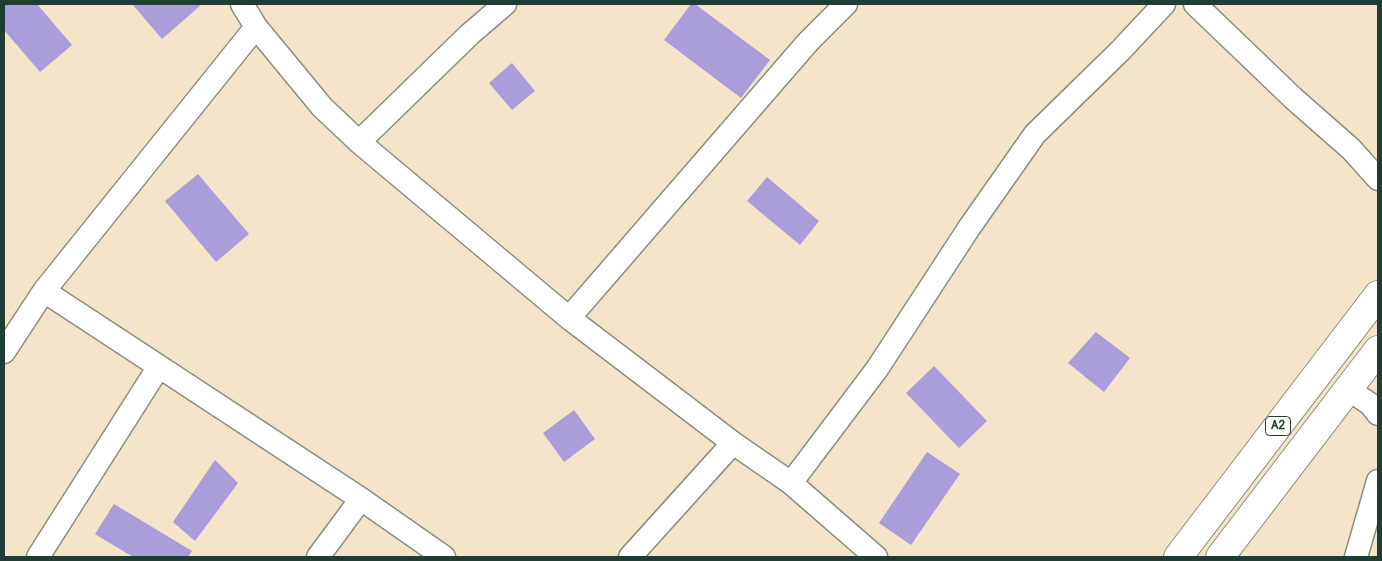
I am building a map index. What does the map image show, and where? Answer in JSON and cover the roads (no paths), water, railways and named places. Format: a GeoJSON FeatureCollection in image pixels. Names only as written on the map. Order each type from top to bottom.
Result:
{"type":"FeatureCollection","features":[{"type":"Feature","properties":{"kind":"highway","name":"A2"},"geometry":{"type":"LineString","coordinates":[[1178,557],[1378,295]]}},
{"type":"Feature","properties":{"kind":"highway","name":"A2"},"geometry":{"type":"LineString","coordinates":[[1220,557],[1378,350]]}},
{"type":"Feature","properties":{"kind":"street"},"geometry":{"type":"LineString","coordinates":[[242,4],[256,27],[322,107],[358,142],[569,318],[733,444],[791,483],[876,557]]}},
{"type":"Feature","properties":{"kind":"street"},"geometry":{"type":"LineString","coordinates":[[358,142],[470,34],[505,4]]}},
{"type":"Feature","properties":{"kind":"street"},"geometry":{"type":"LineString","coordinates":[[569,318],[808,42],[846,4]]}},
{"type":"Feature","properties":{"kind":"street"},"geometry":{"type":"LineString","coordinates":[[791,483],[878,369],[969,228],[1036,134],[1120,51],[1164,4]]}},
{"type":"Feature","properties":{"kind":"street"},"geometry":{"type":"LineString","coordinates":[[1205,7],[1293,98],[1351,149],[1378,178]]}},
{"type":"Feature","properties":{"kind":"street"},"geometry":{"type":"LineString","coordinates":[[4,352],[44,291],[256,27]]}},
{"type":"Feature","properties":{"kind":"street"},"geometry":{"type":"LineString","coordinates":[[1351,149],[1378,153]]}},
{"type":"Feature","properties":{"kind":"street"},"geometry":{"type":"LineString","coordinates":[[44,291],[158,368],[361,499],[444,557]]}},
{"type":"Feature","properties":{"kind":"street"},"geometry":{"type":"LineString","coordinates":[[38,557],[158,368]]}},
{"type":"Feature","properties":{"kind":"street"},"geometry":{"type":"LineString","coordinates":[[1348,388],[1370,404],[1378,414]]}},
{"type":"Feature","properties":{"kind":"street"},"geometry":{"type":"LineString","coordinates":[[630,557],[733,444]]}},
{"type":"Feature","properties":{"kind":"street"},"geometry":{"type":"LineString","coordinates":[[1356,557],[1378,481]]}},
{"type":"Feature","properties":{"kind":"street"},"geometry":{"type":"LineString","coordinates":[[318,557],[361,499]]}}]}
